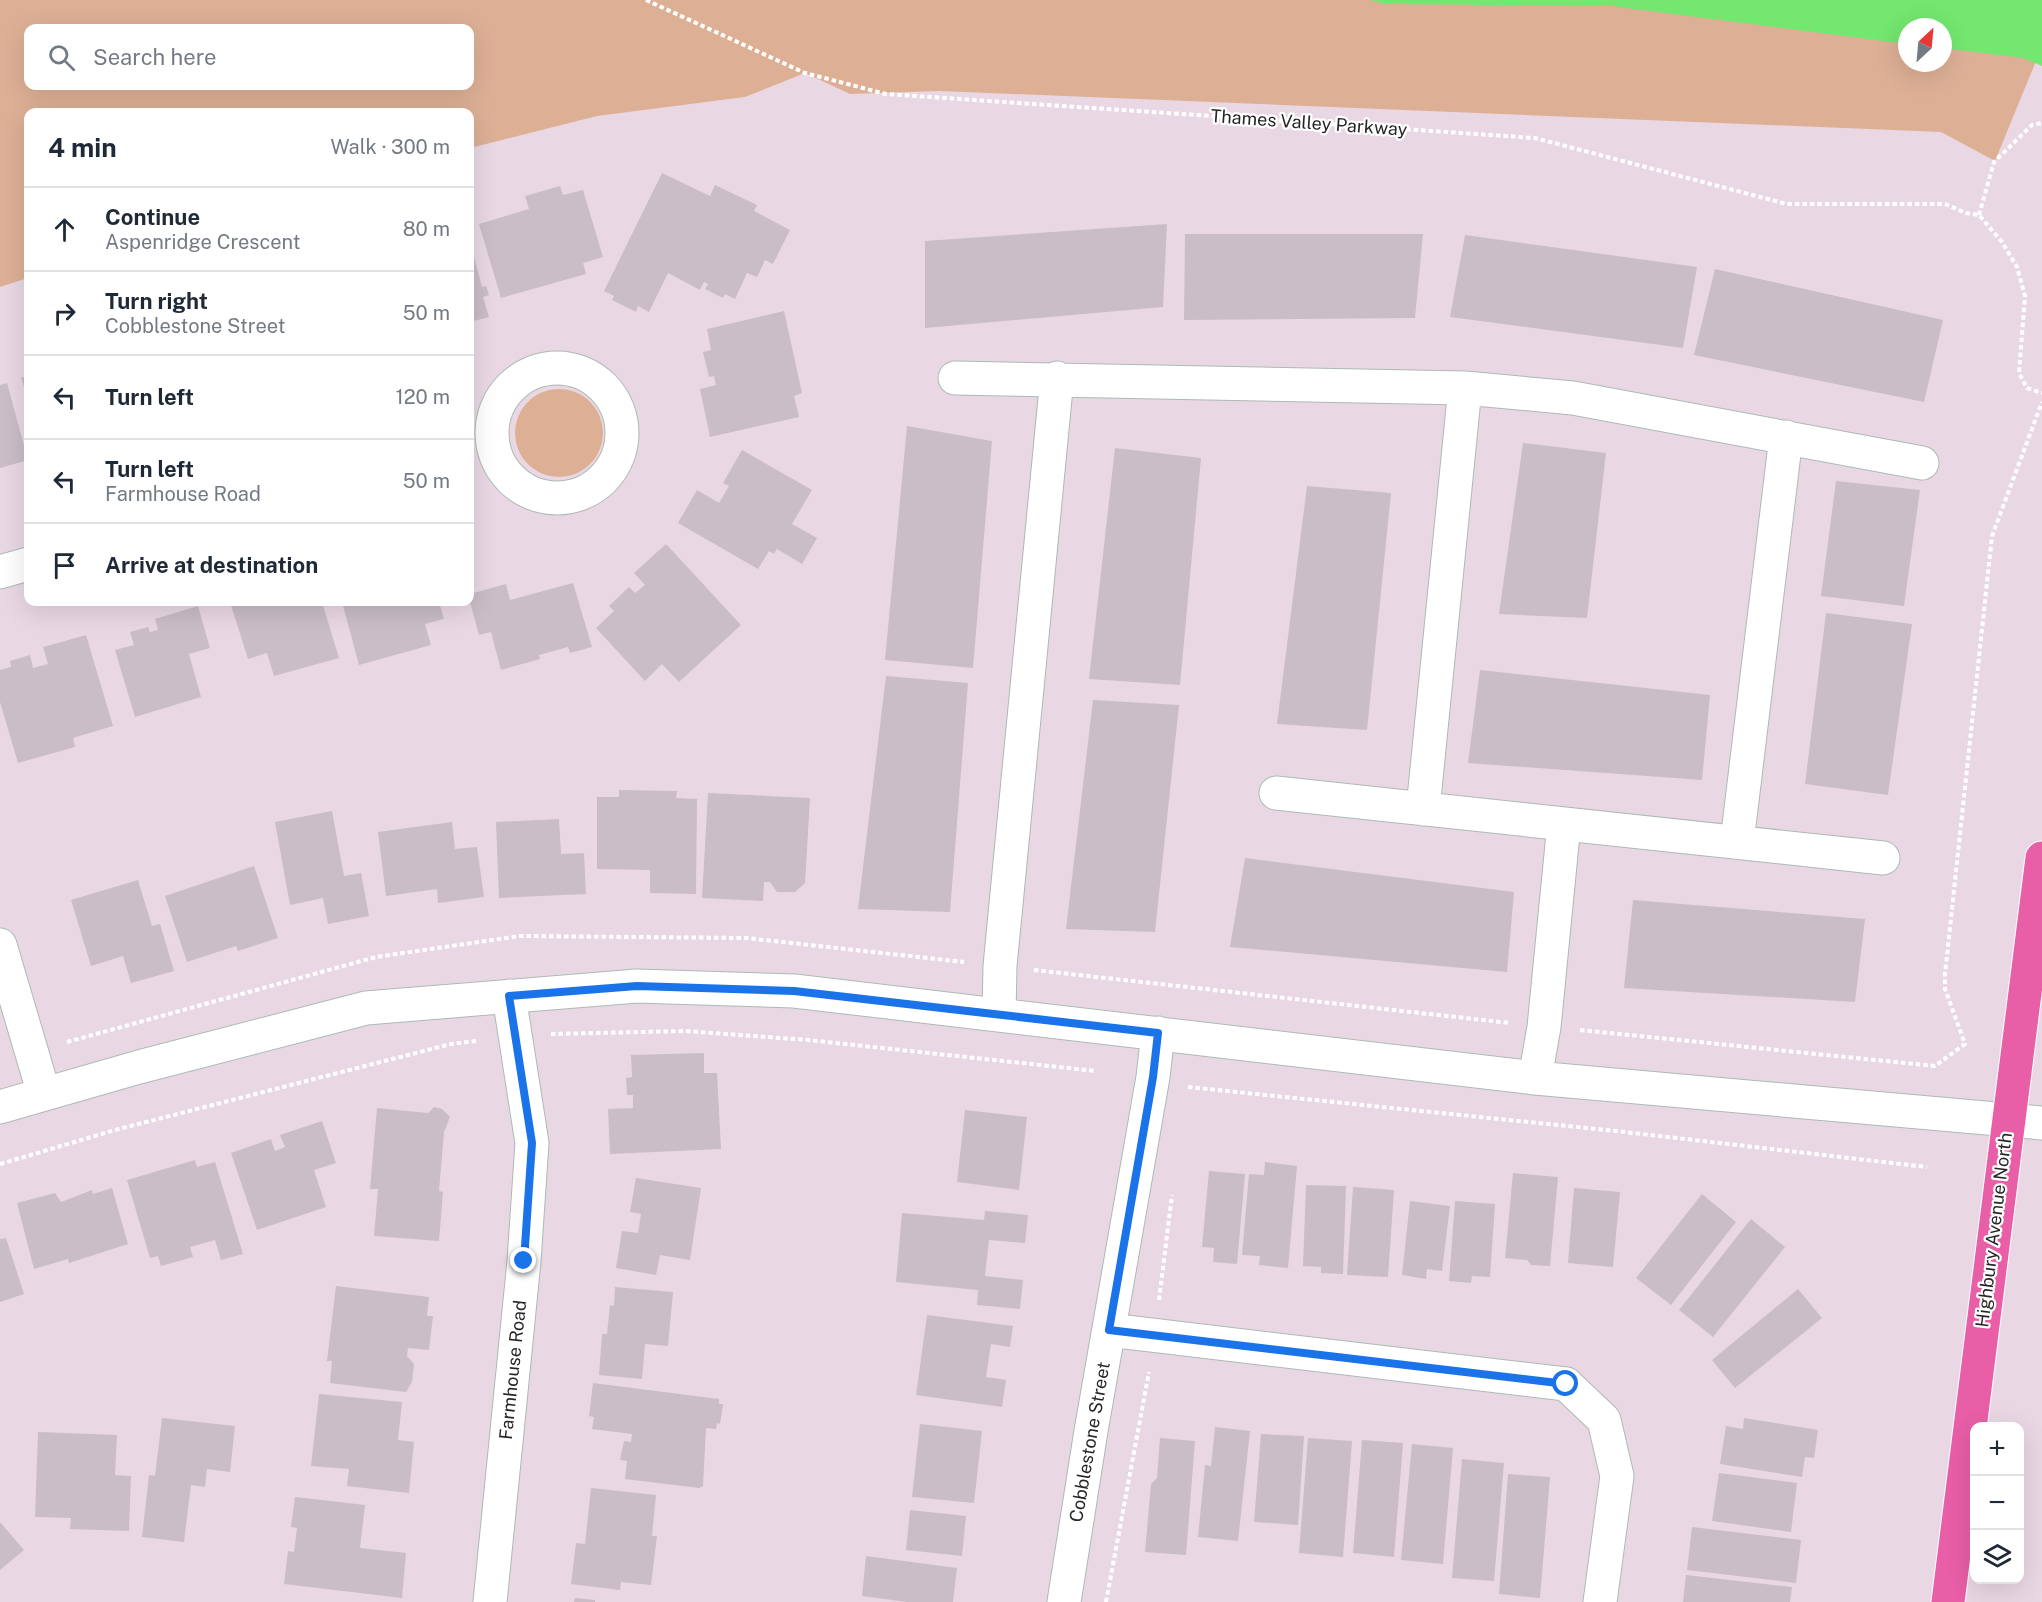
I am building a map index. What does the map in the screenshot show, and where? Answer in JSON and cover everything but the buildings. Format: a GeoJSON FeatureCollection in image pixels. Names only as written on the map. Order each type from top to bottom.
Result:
{"type":"FeatureCollection","features":[{"type":"Feature","properties":{"kind":"main road","name":"Highbury Avenue North"},"geometry":{"type":"LineString","coordinates":[[1948,1602],[2042,858]]}},
{"type":"Feature","properties":{"kind":"street"},"geometry":{"type":"LineString","coordinates":[[955,378],[1057,378],[1466,388],[1572,398],[1922,463]]}},
{"type":"Feature","properties":{"kind":"street"},"geometry":{"type":"LineString","coordinates":[[999,1015],[1000,966],[1057,378]]}},
{"type":"Feature","properties":{"kind":"street"},"geometry":{"type":"LineString","coordinates":[[1422,809],[1466,388]]}},
{"type":"Feature","properties":{"kind":"street"},"geometry":{"type":"LineString","coordinates":[[1737,842],[1786,437]]}},
{"type":"Feature","properties":{"kind":"street"},"geometry":{"type":"LineString","coordinates":[[0,572],[24,565]]}},
{"type":"Feature","properties":{"kind":"street"},"geometry":{"type":"LineString","coordinates":[[1276,793],[1883,858]]}},
{"type":"Feature","properties":{"kind":"street"},"geometry":{"type":"LineString","coordinates":[[1535,1078],[1544,1027],[1564,824]]}},
{"type":"Feature","properties":{"kind":"street"},"geometry":{"type":"LineString","coordinates":[[0,945],[44,1094]]}},
{"type":"Feature","properties":{"kind":"street"},"geometry":{"type":"LineString","coordinates":[[0,1107],[139,1067],[366,1008],[637,986],[794,991],[1535,1078],[2042,1123]]}},
{"type":"Feature","properties":{"kind":"street","name":"Farmhouse Road"},"geometry":{"type":"LineString","coordinates":[[490,1602],[524,1261],[532,1143],[509,996]]}},
{"type":"Feature","properties":{"kind":"street","name":"Cobblestone Street"},"geometry":{"type":"LineString","coordinates":[[1064,1602],[1091,1431],[1153,1077],[1158,1033]]}},
{"type":"Feature","properties":{"kind":"street"},"geometry":{"type":"LineString","coordinates":[[1109,1330],[1566,1384],[1604,1420],[1617,1476],[1600,1602]]}},
{"type":"Feature","properties":{"kind":"path","name":"Thames Valley Parkway"},"geometry":{"type":"LineString","coordinates":[[646,0],[805,73],[886,94],[1535,138],[1787,204],[1937,202],[1953,206],[1966,213],[1979,215]]}},
{"type":"Feature","properties":{"kind":"path"},"geometry":{"type":"LineString","coordinates":[[2042,123],[2032,125],[1994,162],[1979,215],[2002,242],[2020,273],[2025,296],[2019,373],[2027,388],[2042,393]]}},
{"type":"Feature","properties":{"kind":"path"},"geometry":{"type":"LineString","coordinates":[[1000,966],[1544,1027],[1935,1066],[1965,1044],[1945,989],[1945,974],[1992,536],[2042,402]]}},
{"type":"Feature","properties":{"kind":"path"},"geometry":{"type":"LineString","coordinates":[[551,1034],[685,1031],[808,1040],[1096,1071]]}},
{"type":"Feature","properties":{"kind":"path"},"geometry":{"type":"LineString","coordinates":[[0,1164],[115,1130],[451,1044],[476,1041]]}},
{"type":"Feature","properties":{"kind":"path"},"geometry":{"type":"LineString","coordinates":[[1185,1087],[1616,1131],[1927,1167]]}},
{"type":"Feature","properties":{"kind":"path"},"geometry":{"type":"LineString","coordinates":[[1159,1302],[1173,1189]]}},
{"type":"Feature","properties":{"kind":"path"},"geometry":{"type":"LineString","coordinates":[[1106,1602],[1149,1372]]}},
{"type":"Feature","properties":{"kind":"shaded area"},"geometry":{"type":"Polygon","coordinates":[[[0,0],[1643,0],[1898,32],[1898,72],[1952,72],[1952,38],[2041,49],[1995,161],[1941,132],[940,91],[850,94],[805,73],[745,97],[597,116],[474,147],[474,108],[24,108],[24,279],[0,287],[0,0]]]}},
{"type":"Feature","properties":{"kind":"shaded area"},"geometry":{"type":"Polygon","coordinates":[[[1370,0],[2042,0],[2042,66],[2023,58],[1952,49],[1952,18],[1898,18],[1898,43],[1611,6],[1384,4],[1370,0]]]}},
{"type":"Feature","properties":{"kind":"shaded area"},"geometry":{"type":"Polygon","coordinates":[[[559,389],[584,396],[596,408],[603,433],[596,458],[584,470],[559,477],[534,470],[522,458],[515,433],[522,408],[534,396],[559,389]]]}},
{"type":"Feature","properties":{"kind":"route"},"geometry":{"type":"LineString","coordinates":[[524,1261],[532,1143],[509,996],[637,986],[794,991],[1158,1033],[1153,1077],[1109,1330],[1566,1384]]}}]}
